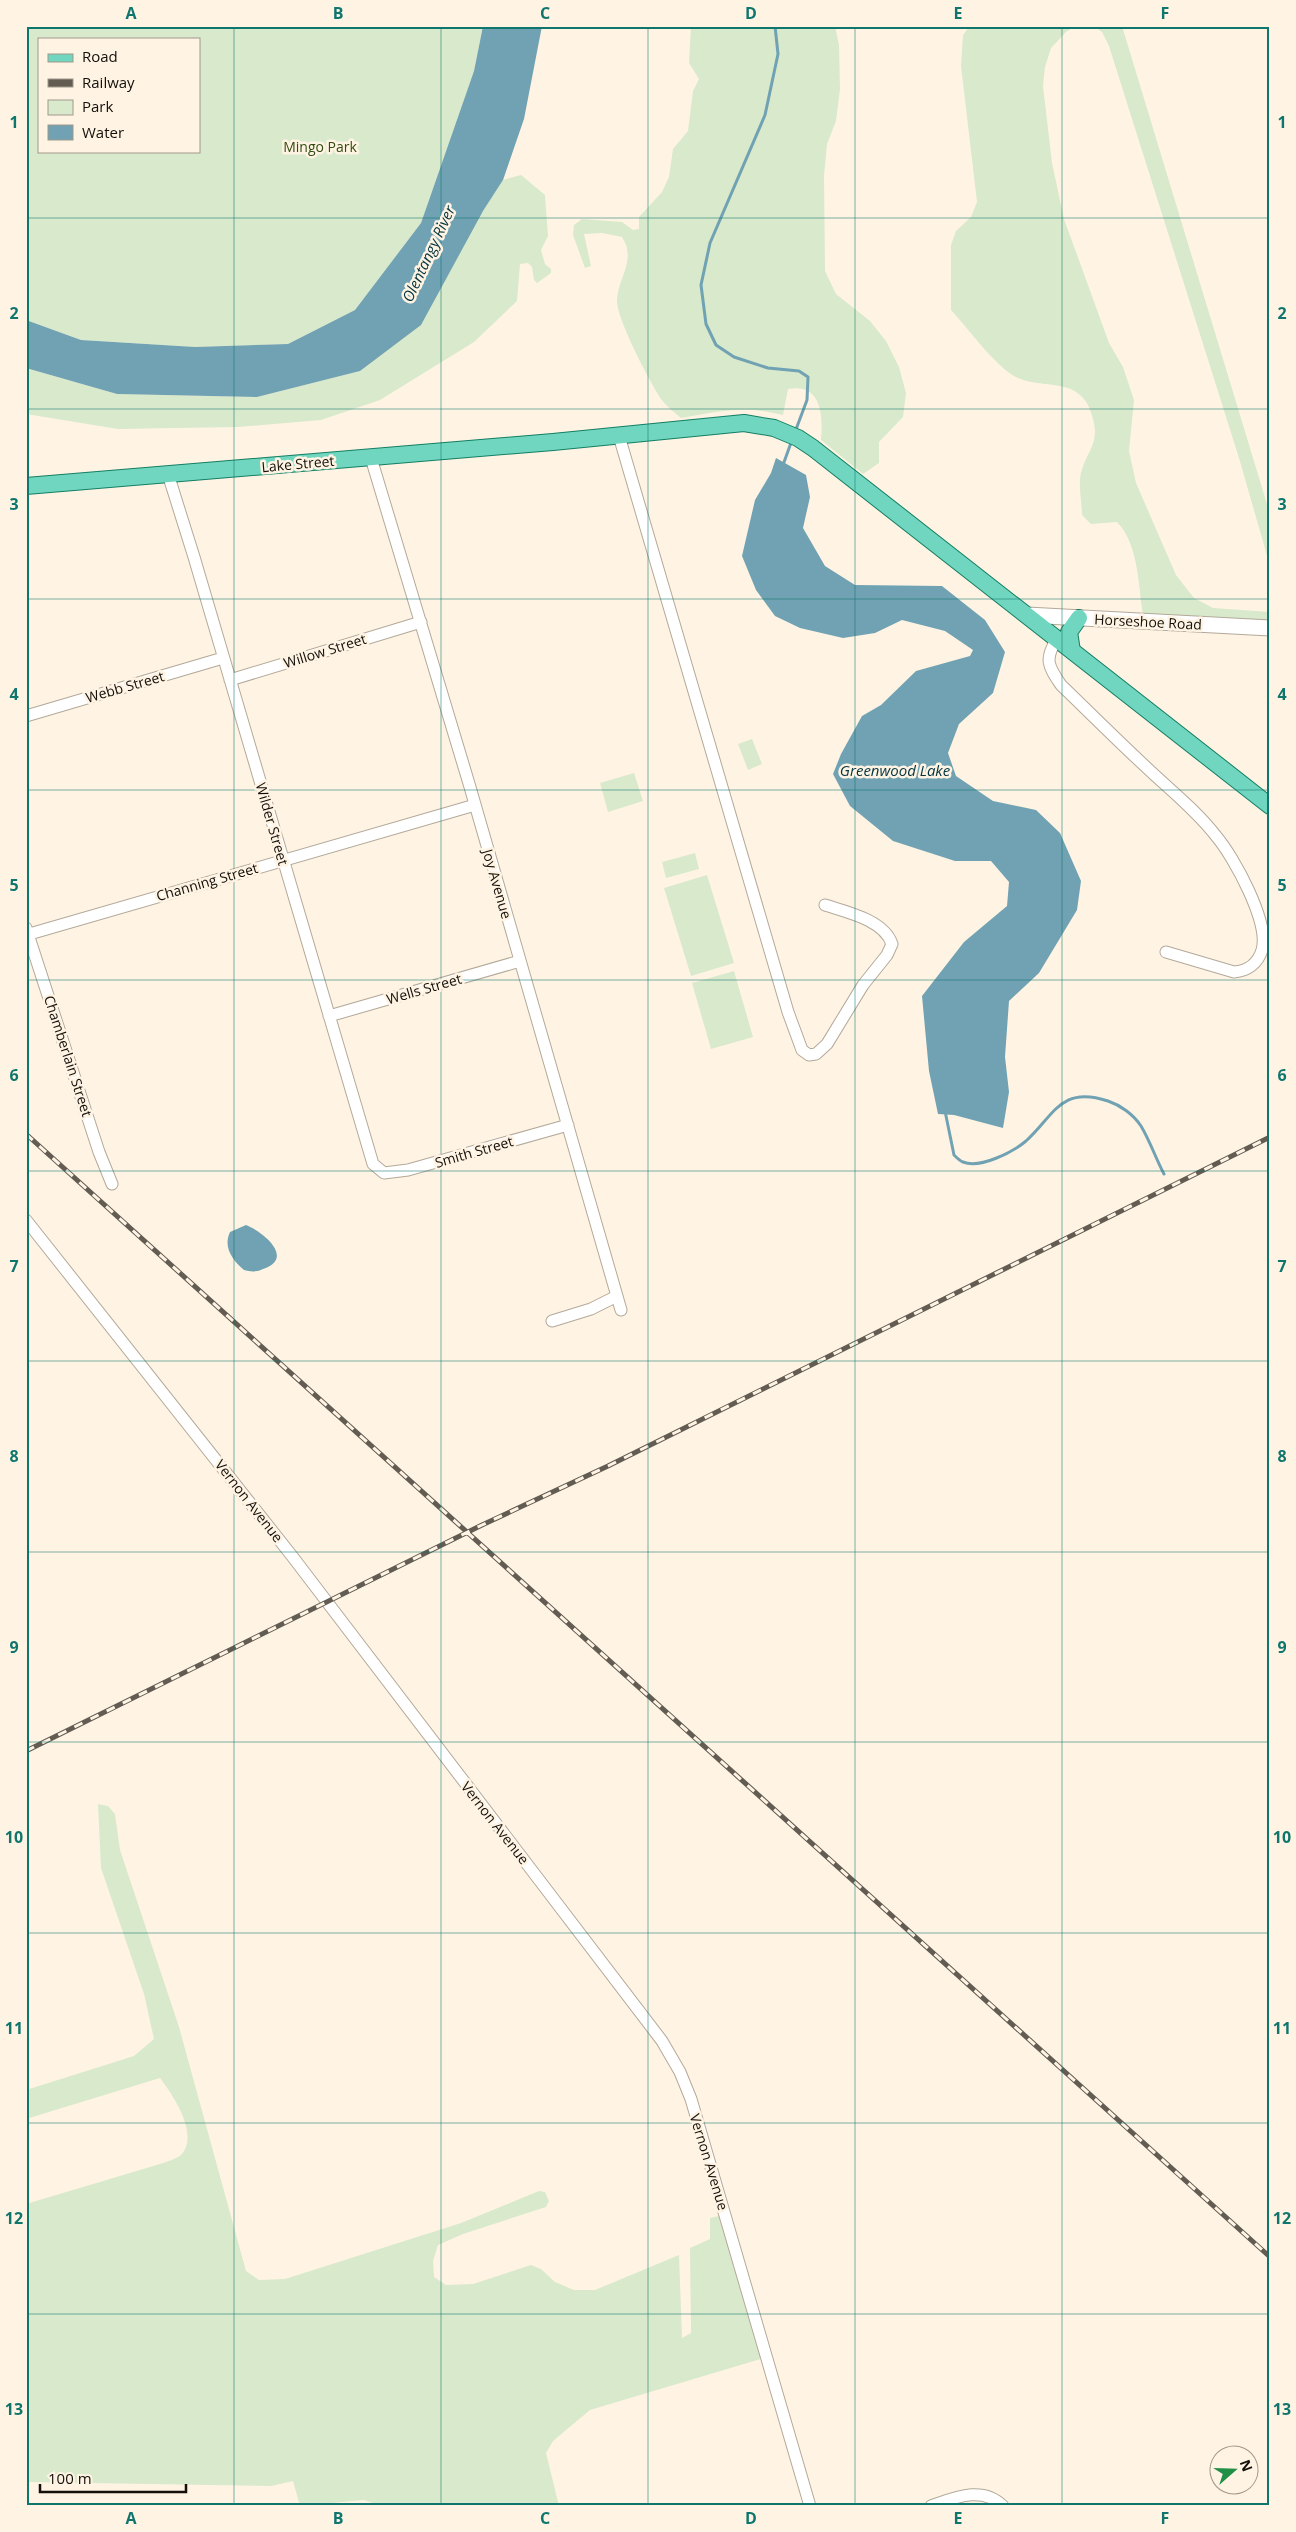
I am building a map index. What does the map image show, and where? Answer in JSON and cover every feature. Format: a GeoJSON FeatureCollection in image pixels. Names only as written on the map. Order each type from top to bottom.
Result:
{"type":"FeatureCollection","features":[{"type":"Feature","properties":{"kind":"main road","name":"Lake Street"},"geometry":{"type":"LineString","coordinates":[[26,486],[371,458],[744,423],[774,428],[798,438],[813,448],[1270,806]]}},
{"type":"Feature","properties":{"kind":"main road"},"geometry":{"type":"LineString","coordinates":[[1072,651],[1069,632],[1079,618]]}},
{"type":"Feature","properties":{"kind":"street"},"geometry":{"type":"LineString","coordinates":[[619,436],[788,1012],[802,1050],[809,1055],[816,1054],[827,1044],[863,985],[887,955],[892,944],[884,930],[854,915],[825,905]]}},
{"type":"Feature","properties":{"kind":"street","name":"Joy Avenue"},"geometry":{"type":"LineString","coordinates":[[371,458],[475,805],[621,1310]]}},
{"type":"Feature","properties":{"kind":"street","name":"Wilder Street"},"geometry":{"type":"LineString","coordinates":[[168,474],[373,1164],[380,1172]]}},
{"type":"Feature","properties":{"kind":"street","name":"Horseshoe Road"},"geometry":{"type":"LineString","coordinates":[[1027,615],[1270,628]]}},
{"type":"Feature","properties":{"kind":"street","name":"Willow Street"},"geometry":{"type":"LineString","coordinates":[[230,680],[421,622]]}},
{"type":"Feature","properties":{"kind":"street"},"geometry":{"type":"LineString","coordinates":[[1057,639],[1050,651],[1048,660],[1049,667],[1061,685],[1217,836],[1242,879],[1262,926],[1261,953],[1251,967],[1241,972],[1166,952]]}},
{"type":"Feature","properties":{"kind":"street","name":"Webb Street"},"geometry":{"type":"LineString","coordinates":[[26,716],[223,658]]}},
{"type":"Feature","properties":{"kind":"street","name":"Channing Street"},"geometry":{"type":"LineString","coordinates":[[27,933],[475,805]]}},
{"type":"Feature","properties":{"kind":"street","name":"Chamberlain Street"},"geometry":{"type":"LineString","coordinates":[[27,933],[99,1152],[112,1184]]}},
{"type":"Feature","properties":{"kind":"street","name":"Wells Street"},"geometry":{"type":"LineString","coordinates":[[329,1016],[520,961]]}},
{"type":"Feature","properties":{"kind":"street","name":"Smith Street"},"geometry":{"type":"LineString","coordinates":[[380,1172],[390,1174],[408,1170],[568,1125]]}},
{"type":"Feature","properties":{"kind":"street","name":"Vernon Avenue"},"geometry":{"type":"LineString","coordinates":[[26,1220],[280,1541],[662,2041],[680,2072],[691,2099],[810,2506]]}},
{"type":"Feature","properties":{"kind":"street"},"geometry":{"type":"LineString","coordinates":[[552,1321],[591,1309],[616,1296]]}},
{"type":"Feature","properties":{"kind":"street"},"geometry":{"type":"LineString","coordinates":[[931,2506],[973,2494],[985,2496],[1003,2506]]}},
{"type":"Feature","properties":{"kind":"green space","name":"Mingo Park"},"geometry":{"type":"Polygon","coordinates":[[[26,26],[483,26],[474,71],[421,223],[355,310],[288,344],[195,347],[81,340],[26,320],[26,26]]]}},
{"type":"Feature","properties":{"kind":"green space"},"geometry":{"type":"Polygon","coordinates":[[[691,26],[835,26],[839,45],[840,89],[836,121],[827,144],[824,176],[825,271],[836,294],[870,321],[886,341],[899,367],[906,393],[903,417],[879,442],[879,463],[863,474],[821,440],[821,421],[818,403],[808,391],[799,388],[788,389],[783,415],[756,410],[732,410],[681,418],[661,399],[642,365],[618,309],[618,292],[626,268],[628,253],[622,237],[602,233],[584,234],[591,266],[585,268],[573,235],[574,225],[582,219],[622,222],[633,230],[639,229],[639,217],[662,192],[669,177],[673,149],[688,131],[693,91],[699,79],[689,63],[691,26]]]}},
{"type":"Feature","properties":{"kind":"green space"},"geometry":{"type":"Polygon","coordinates":[[[985,26],[1075,26],[1066,32],[1051,48],[1045,67],[1043,86],[1052,163],[1064,219],[1109,343],[1123,367],[1134,400],[1129,451],[1136,483],[1176,575],[1194,598],[1213,608],[1270,612],[1270,621],[1143,615],[1134,554],[1124,531],[1117,522],[1091,524],[1082,515],[1080,478],[1095,435],[1093,419],[1088,405],[1081,396],[1072,390],[1062,386],[1018,378],[1010,373],[992,357],[951,310],[951,245],[956,231],[971,217],[977,202],[961,66],[963,35],[969,27],[982,29],[985,26]]]}},
{"type":"Feature","properties":{"kind":"green space"},"geometry":{"type":"Polygon","coordinates":[[[1094,26],[1122,26],[1270,514],[1270,566],[1239,458],[1109,46],[1102,32],[1094,26]]]}},
{"type":"Feature","properties":{"kind":"green space"},"geometry":{"type":"Polygon","coordinates":[[[521,175],[545,195],[548,236],[541,250],[545,264],[551,269],[551,273],[537,283],[534,280],[532,267],[528,263],[520,264],[517,301],[474,342],[380,400],[321,420],[238,427],[118,429],[26,414],[26,368],[117,394],[257,397],[360,371],[483,211],[503,180],[521,175]]]}},
{"type":"Feature","properties":{"kind":"green space"},"geometry":{"type":"Polygon","coordinates":[[[752,739],[762,764],[748,770],[738,744],[752,739]]]}},
{"type":"Feature","properties":{"kind":"green space"},"geometry":{"type":"Polygon","coordinates":[[[634,773],[643,801],[608,812],[600,783],[634,773]]]}},
{"type":"Feature","properties":{"kind":"green space"},"geometry":{"type":"Polygon","coordinates":[[[695,853],[699,869],[666,878],[662,862],[695,853]]]}},
{"type":"Feature","properties":{"kind":"green space"},"geometry":{"type":"Polygon","coordinates":[[[707,875],[734,963],[691,976],[664,888],[707,875]]]}},
{"type":"Feature","properties":{"kind":"green space"},"geometry":{"type":"Polygon","coordinates":[[[734,971],[753,1037],[711,1049],[692,983],[734,971]]]}},
{"type":"Feature","properties":{"kind":"green space"},"geometry":{"type":"Polygon","coordinates":[[[98,1804],[108,1806],[115,1814],[120,1850],[179,2027],[246,2271],[259,2280],[285,2279],[461,2223],[539,2191],[545,2192],[549,2201],[546,2207],[463,2234],[438,2245],[433,2261],[434,2277],[446,2285],[473,2284],[531,2265],[541,2269],[555,2282],[574,2290],[595,2290],[679,2255],[682,2338],[691,2333],[690,2248],[710,2239],[710,2218],[719,2216],[764,2358],[590,2410],[553,2441],[546,2453],[559,2506],[381,2506],[364,2500],[300,2506],[293,2481],[271,2486],[26,2482],[26,2204],[174,2159],[181,2155],[186,2147],[188,2137],[182,2115],[160,2078],[26,2119],[26,2090],[134,2056],[154,2039],[144,1994],[101,1868],[98,1804]]]}},
{"type":"Feature","properties":{"kind":"water","name":"Olentangy River"},"geometry":{"type":"Polygon","coordinates":[[[483,26],[542,26],[524,119],[503,180],[483,211],[421,325],[360,371],[257,397],[117,394],[26,368],[26,320],[81,340],[195,347],[288,344],[355,310],[421,223],[474,71],[483,26]]]}},
{"type":"Feature","properties":{"kind":"water","name":"Greenwood Lake"},"geometry":{"type":"Polygon","coordinates":[[[776,458],[806,475],[810,497],[803,528],[825,566],[855,585],[942,586],[985,620],[1005,652],[993,693],[959,724],[948,753],[956,776],[993,801],[1036,810],[1060,833],[1081,881],[1077,910],[1039,973],[1009,1001],[1005,1057],[1009,1092],[1003,1128],[954,1115],[938,1114],[929,1071],[922,996],[964,942],[1007,906],[1009,882],[991,861],[955,861],[893,841],[850,806],[833,774],[841,754],[862,716],[881,705],[916,671],[970,656],[973,650],[945,631],[902,620],[875,633],[843,638],[800,628],[775,616],[756,590],[742,556],[755,500],[771,473],[776,458]]]}},
{"type":"Feature","properties":{"kind":"water"},"geometry":{"type":"Polygon","coordinates":[[[246,1225],[267,1239],[273,1245],[276,1252],[277,1258],[272,1264],[258,1271],[244,1270],[232,1258],[228,1248],[230,1232],[246,1225]]]}},
{"type":"Feature","properties":{"kind":"waterway"},"geometry":{"type":"LineString","coordinates":[[775,26],[778,54],[765,115],[710,243],[701,285],[706,324],[716,345],[734,357],[768,368],[799,371],[808,377],[807,400],[795,432]]}},
{"type":"Feature","properties":{"kind":"waterway"},"geometry":{"type":"LineString","coordinates":[[783,465],[792,440]]}},
{"type":"Feature","properties":{"kind":"waterway"},"geometry":{"type":"LineString","coordinates":[[945,1111],[954,1155],[959,1160],[970,1164],[996,1158],[1020,1145],[1068,1100],[1079,1097],[1092,1097],[1108,1101],[1126,1110],[1138,1122],[1164,1174]]}},
{"type":"Feature","properties":{"kind":"railway"},"geometry":{"type":"LineString","coordinates":[[26,1134],[1270,2257]]}},
{"type":"Feature","properties":{"kind":"railway"},"geometry":{"type":"LineString","coordinates":[[26,1751],[482,1525],[608,1466],[1270,1137]]}}]}
